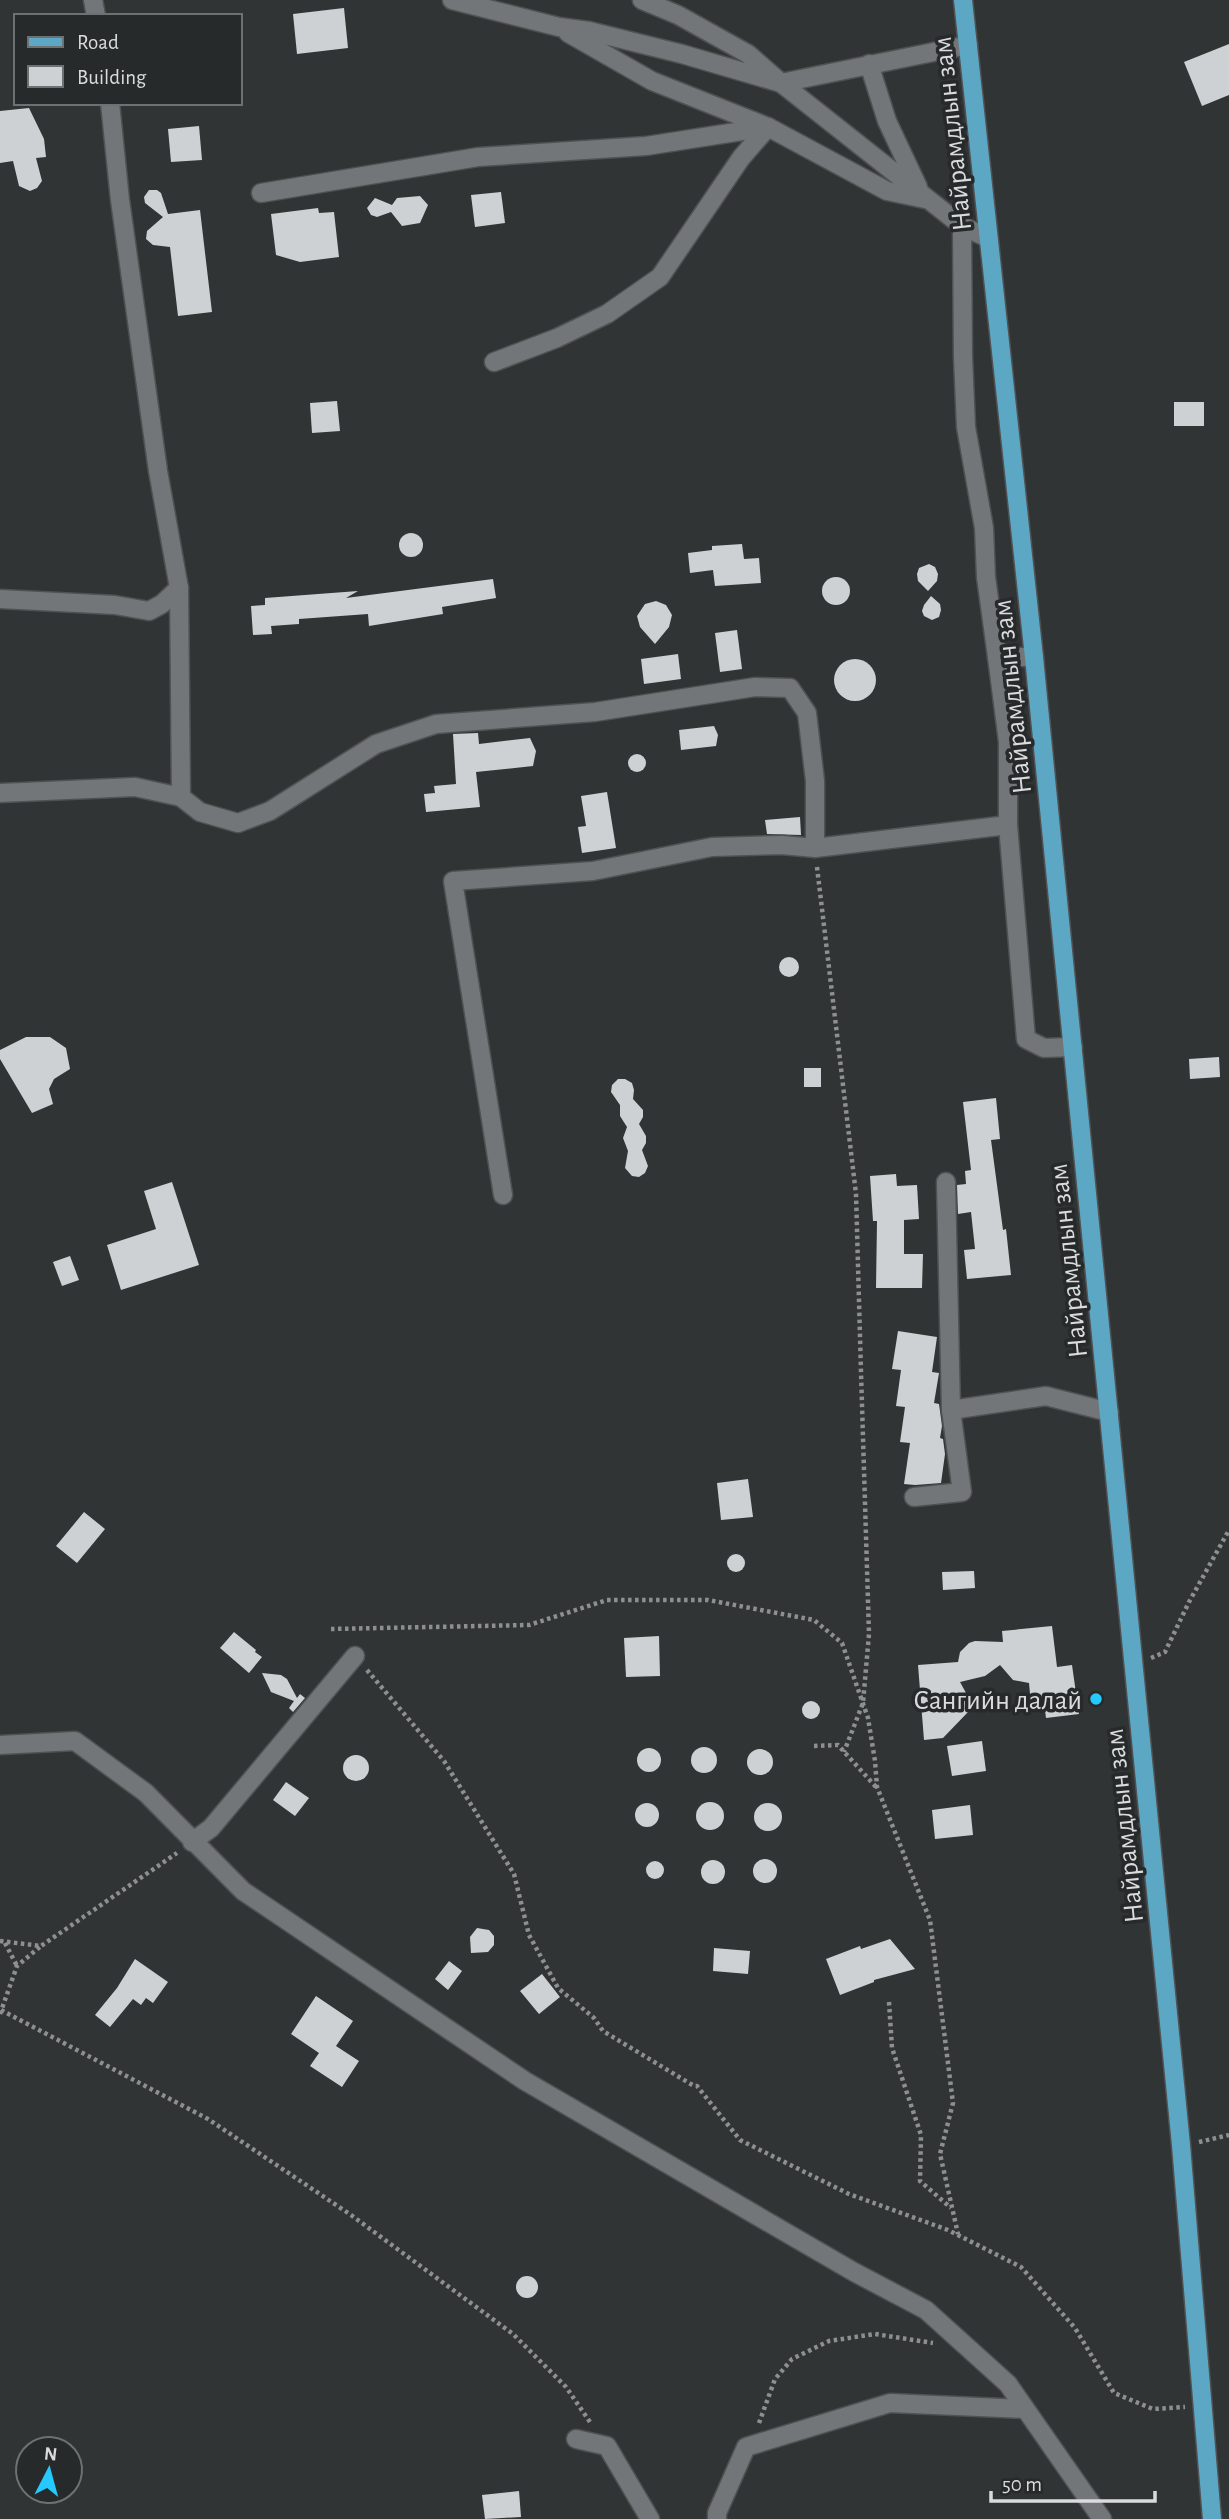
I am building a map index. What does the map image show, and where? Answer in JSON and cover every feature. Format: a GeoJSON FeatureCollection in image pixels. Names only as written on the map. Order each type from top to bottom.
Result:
{"type":"FeatureCollection","features":[{"type":"Feature","properties":{"kind":"main road","name":"Найрамдлын зам"},"geometry":{"type":"LineString","coordinates":[[963,0],[1073,1047],[1181,2146],[1212,2519]]}},
{"type":"Feature","properties":{"kind":"street"},"geometry":{"type":"LineString","coordinates":[[452,0],[682,54],[781,83],[968,45]]}},
{"type":"Feature","properties":{"kind":"street"},"geometry":{"type":"LineString","coordinates":[[642,0],[678,15],[748,54],[962,226],[988,238]]}},
{"type":"Feature","properties":{"kind":"street"},"geometry":{"type":"LineString","coordinates":[[559,27],[652,81],[768,127],[887,191],[923,195]]}},
{"type":"Feature","properties":{"kind":"street"},"geometry":{"type":"LineString","coordinates":[[869,64],[887,121],[923,195]]}},
{"type":"Feature","properties":{"kind":"street"},"geometry":{"type":"LineString","coordinates":[[110,105],[120,200],[158,471],[179,588],[181,797]]}},
{"type":"Feature","properties":{"kind":"street"},"geometry":{"type":"LineString","coordinates":[[261,193],[478,157],[646,146],[768,127]]}},
{"type":"Feature","properties":{"kind":"street"},"geometry":{"type":"LineString","coordinates":[[494,362],[557,338],[607,314],[660,277],[741,158],[768,127]]}},
{"type":"Feature","properties":{"kind":"street"},"geometry":{"type":"LineString","coordinates":[[962,226],[966,427],[984,528],[986,577],[1008,742],[1008,825],[1026,1040],[1044,1048],[1073,1047]]}},
{"type":"Feature","properties":{"kind":"street"},"geometry":{"type":"LineString","coordinates":[[0,599],[115,606],[149,611],[162,604],[179,588]]}},
{"type":"Feature","properties":{"kind":"street"},"geometry":{"type":"LineString","coordinates":[[997,657],[1034,657]]}},
{"type":"Feature","properties":{"kind":"street"},"geometry":{"type":"LineString","coordinates":[[0,793],[135,787],[181,797],[200,812],[238,823],[271,811],[376,744],[436,724],[595,712],[755,687],[790,688],[807,713],[815,781],[815,848]]}},
{"type":"Feature","properties":{"kind":"street"},"geometry":{"type":"LineString","coordinates":[[503,1195],[453,881],[593,871],[712,847],[782,845],[815,848],[1008,825]]}},
{"type":"Feature","properties":{"kind":"street"},"geometry":{"type":"LineString","coordinates":[[914,1497],[962,1492],[951,1410],[946,1182]]}},
{"type":"Feature","properties":{"kind":"street"},"geometry":{"type":"LineString","coordinates":[[951,1410],[1046,1396],[1109,1412]]}},
{"type":"Feature","properties":{"kind":"street"},"geometry":{"type":"LineString","coordinates":[[192,1842],[211,1828],[355,1656]]}},
{"type":"Feature","properties":{"kind":"street"},"geometry":{"type":"LineString","coordinates":[[0,1745],[75,1741],[146,1793],[243,1891],[525,2081],[854,2272],[926,2310],[1008,2384],[1102,2519]]}},
{"type":"Feature","properties":{"kind":"street"},"geometry":{"type":"LineString","coordinates":[[717,2519],[717,2512],[746,2447],[890,2403],[1025,2409]]}},
{"type":"Feature","properties":{"kind":"street"},"geometry":{"type":"LineString","coordinates":[[576,2439],[607,2446],[650,2519]]}},
{"type":"Feature","properties":{"kind":"path"},"geometry":{"type":"LineString","coordinates":[[815,848],[856,1194],[869,1634],[863,1703],[844,1752]]}},
{"type":"Feature","properties":{"kind":"path"},"geometry":{"type":"LineString","coordinates":[[1133,1664],[1165,1652],[1188,1602],[1229,1530]]}},
{"type":"Feature","properties":{"kind":"path"},"geometry":{"type":"LineString","coordinates":[[331,1629],[529,1626],[607,1600],[708,1600],[814,1620],[842,1643],[868,1718],[877,1787],[930,1920],[953,2103],[940,2154],[957,2234]]}},
{"type":"Feature","properties":{"kind":"path"},"geometry":{"type":"LineString","coordinates":[[355,1656],[444,1761],[514,1874],[528,1934],[558,1988],[594,2018],[603,2031],[698,2086],[740,2140],[849,2194],[957,2234],[1021,2267],[1075,2328],[1114,2393],[1153,2409],[1203,2406]]}},
{"type":"Feature","properties":{"kind":"path"},"geometry":{"type":"LineString","coordinates":[[814,1746],[838,1745],[877,1787]]}},
{"type":"Feature","properties":{"kind":"path"},"geometry":{"type":"LineString","coordinates":[[192,1842],[41,1946],[17,1966],[1,2012],[208,2119],[351,2215],[513,2334],[566,2387],[607,2446]]}},
{"type":"Feature","properties":{"kind":"path"},"geometry":{"type":"LineString","coordinates":[[2,1942],[41,1946]]}},
{"type":"Feature","properties":{"kind":"path"},"geometry":{"type":"LineString","coordinates":[[2,1942],[17,1966]]}},
{"type":"Feature","properties":{"kind":"path"},"geometry":{"type":"LineString","coordinates":[[889,2002],[892,2048],[921,2135],[920,2181],[952,2209]]}},
{"type":"Feature","properties":{"kind":"path"},"geometry":{"type":"LineString","coordinates":[[1181,2146],[1229,2135]]}},
{"type":"Feature","properties":{"kind":"path"},"geometry":{"type":"LineString","coordinates":[[750,2446],[775,2379],[792,2359],[829,2341],[875,2334],[968,2349]]}},
{"type":"Feature","properties":{"kind":"building"},"geometry":{"type":"Polygon","coordinates":[[[344,8],[348,48],[297,54],[293,14],[344,8]]]}},
{"type":"Feature","properties":{"kind":"building"},"geometry":{"type":"Polygon","coordinates":[[[1229,44],[1229,95],[1202,106],[1184,62],[1229,44]]]}},
{"type":"Feature","properties":{"kind":"building"},"geometry":{"type":"Polygon","coordinates":[[[29,108],[44,139],[46,157],[36,158],[42,181],[37,188],[30,191],[19,186],[13,161],[0,163],[0,111],[29,108]]]}},
{"type":"Feature","properties":{"kind":"building"},"geometry":{"type":"Polygon","coordinates":[[[199,126],[202,160],[171,162],[168,129],[199,126]]]}},
{"type":"Feature","properties":{"kind":"building"},"geometry":{"type":"Polygon","coordinates":[[[149,190],[161,193],[168,214],[200,210],[212,312],[178,316],[170,247],[153,245],[146,239],[147,231],[163,217],[145,203],[144,197],[149,190]]]}},
{"type":"Feature","properties":{"kind":"building"},"geometry":{"type":"Polygon","coordinates":[[[501,192],[505,223],[475,227],[471,195],[501,192]]]}},
{"type":"Feature","properties":{"kind":"building"},"geometry":{"type":"Polygon","coordinates":[[[420,196],[428,205],[420,223],[402,226],[391,212],[377,217],[371,215],[367,208],[375,198],[392,205],[397,198],[420,196]]]}},
{"type":"Feature","properties":{"kind":"building"},"geometry":{"type":"Polygon","coordinates":[[[318,208],[319,213],[334,212],[339,257],[300,262],[276,255],[271,214],[318,208]]]}},
{"type":"Feature","properties":{"kind":"building"},"geometry":{"type":"Polygon","coordinates":[[[337,401],[340,431],[312,433],[310,403],[337,401]]]}},
{"type":"Feature","properties":{"kind":"building"},"geometry":{"type":"Polygon","coordinates":[[[1174,402],[1204,402],[1204,426],[1174,426],[1174,402]]]}},
{"type":"Feature","properties":{"kind":"building"},"geometry":{"type":"Polygon","coordinates":[[[411,533],[420,536],[423,545],[420,554],[411,557],[402,554],[399,545],[402,536],[411,533]]]}},
{"type":"Feature","properties":{"kind":"building"},"geometry":{"type":"Polygon","coordinates":[[[742,544],[744,559],[759,558],[761,583],[715,586],[713,570],[690,573],[688,553],[712,550],[712,546],[742,544]]]}},
{"type":"Feature","properties":{"kind":"building"},"geometry":{"type":"Polygon","coordinates":[[[929,564],[935,567],[938,574],[937,581],[928,591],[918,581],[917,574],[919,568],[929,564]]]}},
{"type":"Feature","properties":{"kind":"building"},"geometry":{"type":"Polygon","coordinates":[[[836,577],[846,581],[850,591],[846,601],[836,605],[826,601],[822,591],[826,581],[836,577]]]}},
{"type":"Feature","properties":{"kind":"building"},"geometry":{"type":"Polygon","coordinates":[[[493,579],[496,598],[442,607],[443,614],[369,626],[368,614],[299,619],[299,624],[271,626],[272,634],[253,635],[251,606],[265,605],[265,598],[358,591],[346,598],[493,579]]]}},
{"type":"Feature","properties":{"kind":"building"},"geometry":{"type":"Polygon","coordinates":[[[931,596],[940,604],[941,610],[939,617],[932,620],[924,616],[922,611],[931,596]]]}},
{"type":"Feature","properties":{"kind":"building"},"geometry":{"type":"Polygon","coordinates":[[[656,601],[666,605],[672,615],[669,627],[655,644],[640,627],[637,616],[645,604],[656,601]]]}},
{"type":"Feature","properties":{"kind":"building"},"geometry":{"type":"Polygon","coordinates":[[[737,630],[742,669],[720,672],[715,633],[737,630]]]}},
{"type":"Feature","properties":{"kind":"building"},"geometry":{"type":"Polygon","coordinates":[[[678,654],[681,679],[644,684],[641,659],[678,654]]]}},
{"type":"Feature","properties":{"kind":"building"},"geometry":{"type":"Polygon","coordinates":[[[855,659],[870,665],[876,680],[870,695],[855,701],[840,695],[834,680],[840,665],[855,659]]]}},
{"type":"Feature","properties":{"kind":"building"},"geometry":{"type":"Polygon","coordinates":[[[714,726],[718,735],[716,746],[681,750],[679,730],[714,726]]]}},
{"type":"Feature","properties":{"kind":"building"},"geometry":{"type":"Polygon","coordinates":[[[478,733],[479,744],[530,738],[536,751],[533,766],[476,772],[480,807],[426,812],[424,794],[435,793],[434,786],[456,784],[453,734],[478,733]]]}},
{"type":"Feature","properties":{"kind":"building"},"geometry":{"type":"Polygon","coordinates":[[[633,754],[641,754],[646,763],[644,770],[633,772],[628,767],[628,759],[633,754]]]}},
{"type":"Feature","properties":{"kind":"building"},"geometry":{"type":"Polygon","coordinates":[[[607,792],[616,848],[582,853],[578,827],[586,826],[581,796],[607,792]]]}},
{"type":"Feature","properties":{"kind":"building"},"geometry":{"type":"Polygon","coordinates":[[[800,817],[801,835],[767,834],[765,820],[800,817]]]}},
{"type":"Feature","properties":{"kind":"building"},"geometry":{"type":"Polygon","coordinates":[[[789,957],[796,960],[799,967],[796,974],[789,977],[782,974],[779,967],[782,960],[789,957]]]}},
{"type":"Feature","properties":{"kind":"building"},"geometry":{"type":"Polygon","coordinates":[[[26,1037],[50,1037],[66,1048],[70,1069],[54,1079],[49,1089],[53,1104],[32,1113],[0,1059],[0,1050],[26,1037]]]}},
{"type":"Feature","properties":{"kind":"building"},"geometry":{"type":"Polygon","coordinates":[[[1219,1057],[1220,1077],[1190,1079],[1189,1059],[1219,1057]]]}},
{"type":"Feature","properties":{"kind":"building"},"geometry":{"type":"Polygon","coordinates":[[[804,1068],[821,1068],[821,1087],[804,1087],[804,1068]]]}},
{"type":"Feature","properties":{"kind":"building"},"geometry":{"type":"Polygon","coordinates":[[[618,1079],[632,1083],[633,1099],[643,1110],[639,1124],[646,1136],[642,1150],[648,1166],[645,1173],[639,1177],[632,1176],[625,1168],[628,1151],[623,1138],[627,1127],[620,1116],[620,1105],[611,1092],[612,1085],[618,1079]]]}},
{"type":"Feature","properties":{"kind":"building"},"geometry":{"type":"Polygon","coordinates":[[[996,1098],[1000,1139],[991,1140],[1011,1275],[967,1279],[964,1250],[975,1249],[971,1212],[958,1214],[957,1185],[966,1184],[965,1171],[971,1170],[963,1102],[996,1098]]]}},
{"type":"Feature","properties":{"kind":"building"},"geometry":{"type":"Polygon","coordinates":[[[896,1174],[897,1186],[917,1185],[919,1219],[904,1220],[904,1254],[923,1254],[922,1288],[876,1288],[877,1221],[873,1221],[870,1176],[896,1174]]]}},
{"type":"Feature","properties":{"kind":"building"},"geometry":{"type":"Polygon","coordinates":[[[172,1182],[199,1265],[121,1290],[107,1245],[156,1229],[144,1191],[172,1182]]]}},
{"type":"Feature","properties":{"kind":"building"},"geometry":{"type":"Polygon","coordinates":[[[70,1256],[79,1280],[62,1286],[53,1262],[70,1256]]]}},
{"type":"Feature","properties":{"kind":"building"},"geometry":{"type":"Polygon","coordinates":[[[898,1331],[937,1337],[932,1372],[939,1373],[934,1403],[939,1404],[942,1426],[940,1438],[943,1439],[945,1454],[941,1483],[904,1484],[910,1443],[900,1442],[905,1407],[896,1406],[901,1370],[892,1369],[898,1331]]]}},
{"type":"Feature","properties":{"kind":"building"},"geometry":{"type":"Polygon","coordinates":[[[748,1479],[753,1517],[721,1520],[717,1483],[748,1479]]]}},
{"type":"Feature","properties":{"kind":"building"},"geometry":{"type":"Polygon","coordinates":[[[84,1512],[105,1529],[77,1563],[56,1546],[84,1512]]]}},
{"type":"Feature","properties":{"kind":"building"},"geometry":{"type":"Polygon","coordinates":[[[732,1554],[740,1554],[745,1563],[743,1570],[732,1572],[727,1567],[727,1559],[732,1554]]]}},
{"type":"Feature","properties":{"kind":"building"},"geometry":{"type":"Polygon","coordinates":[[[974,1571],[975,1588],[943,1590],[942,1572],[974,1571]]]}},
{"type":"Feature","properties":{"kind":"building"},"geometry":{"type":"Polygon","coordinates":[[[1052,1626],[1057,1667],[1072,1665],[1079,1714],[1046,1718],[1044,1702],[1031,1704],[1029,1683],[1013,1680],[1000,1665],[985,1676],[960,1682],[971,1702],[969,1711],[943,1738],[924,1740],[918,1665],[958,1662],[960,1652],[969,1643],[1003,1642],[1002,1631],[1052,1626]]]}},
{"type":"Feature","properties":{"kind":"building"},"geometry":{"type":"Polygon","coordinates":[[[234,1632],[262,1657],[249,1673],[220,1648],[234,1632]]]}},
{"type":"Feature","properties":{"kind":"building"},"geometry":{"type":"Polygon","coordinates":[[[659,1636],[660,1676],[626,1677],[624,1638],[659,1636]]]}},
{"type":"Feature","properties":{"kind":"building"},"geometry":{"type":"Polygon","coordinates":[[[262,1673],[281,1675],[287,1679],[297,1698],[300,1694],[305,1698],[293,1712],[289,1708],[294,1701],[271,1692],[262,1673]]]}},
{"type":"Feature","properties":{"kind":"building"},"geometry":{"type":"Polygon","coordinates":[[[807,1701],[815,1701],[820,1710],[818,1717],[807,1719],[802,1714],[802,1706],[807,1701]]]}},
{"type":"Feature","properties":{"kind":"building"},"geometry":{"type":"Polygon","coordinates":[[[982,1741],[986,1771],[952,1776],[947,1746],[982,1741]]]}},
{"type":"Feature","properties":{"kind":"building"},"geometry":{"type":"Polygon","coordinates":[[[704,1747],[713,1751],[717,1760],[713,1769],[704,1773],[695,1769],[691,1760],[695,1751],[704,1747]]]}},
{"type":"Feature","properties":{"kind":"building"},"geometry":{"type":"Polygon","coordinates":[[[649,1748],[660,1755],[661,1760],[654,1771],[649,1772],[638,1765],[637,1760],[644,1749],[649,1748]]]}},
{"type":"Feature","properties":{"kind":"building"},"geometry":{"type":"Polygon","coordinates":[[[760,1749],[769,1753],[773,1762],[769,1771],[760,1775],[751,1771],[747,1762],[751,1753],[760,1749]]]}},
{"type":"Feature","properties":{"kind":"building"},"geometry":{"type":"Polygon","coordinates":[[[356,1755],[365,1759],[369,1768],[365,1777],[356,1781],[347,1777],[343,1768],[347,1759],[356,1755]]]}},
{"type":"Feature","properties":{"kind":"building"},"geometry":{"type":"Polygon","coordinates":[[[286,1782],[309,1798],[295,1816],[273,1800],[286,1782]]]}},
{"type":"Feature","properties":{"kind":"building"},"geometry":{"type":"Polygon","coordinates":[[[710,1802],[720,1806],[724,1816],[720,1826],[710,1830],[700,1826],[696,1816],[700,1806],[710,1802]]]}},
{"type":"Feature","properties":{"kind":"building"},"geometry":{"type":"Polygon","coordinates":[[[647,1803],[655,1807],[659,1815],[655,1823],[647,1827],[639,1823],[635,1815],[639,1807],[647,1803]]]}},
{"type":"Feature","properties":{"kind":"building"},"geometry":{"type":"Polygon","coordinates":[[[768,1803],[778,1807],[782,1817],[778,1827],[768,1831],[758,1827],[754,1817],[758,1807],[768,1803]]]}},
{"type":"Feature","properties":{"kind":"building"},"geometry":{"type":"Polygon","coordinates":[[[970,1805],[973,1835],[935,1839],[932,1810],[970,1805]]]}},
{"type":"Feature","properties":{"kind":"building"},"geometry":{"type":"Polygon","coordinates":[[[765,1859],[774,1862],[777,1871],[774,1880],[765,1883],[756,1880],[753,1871],[756,1862],[765,1859]]]}},
{"type":"Feature","properties":{"kind":"building"},"geometry":{"type":"Polygon","coordinates":[[[708,1860],[718,1860],[725,1867],[725,1877],[718,1884],[708,1884],[701,1877],[701,1867],[708,1860]]]}},
{"type":"Feature","properties":{"kind":"building"},"geometry":{"type":"Polygon","coordinates":[[[651,1861],[659,1861],[664,1870],[662,1877],[651,1879],[646,1874],[646,1866],[651,1861]]]}},
{"type":"Feature","properties":{"kind":"building"},"geometry":{"type":"Polygon","coordinates":[[[477,1928],[489,1930],[494,1936],[494,1945],[488,1952],[471,1953],[470,1937],[477,1928]]]}},
{"type":"Feature","properties":{"kind":"building"},"geometry":{"type":"Polygon","coordinates":[[[890,1939],[915,1969],[874,1980],[840,1995],[826,1959],[860,1946],[861,1949],[890,1939]]]}},
{"type":"Feature","properties":{"kind":"building"},"geometry":{"type":"Polygon","coordinates":[[[714,1948],[750,1951],[748,1974],[713,1971],[714,1948]]]}},
{"type":"Feature","properties":{"kind":"building"},"geometry":{"type":"Polygon","coordinates":[[[135,1959],[168,1982],[153,2003],[146,1998],[141,2005],[133,1999],[110,2027],[95,2015],[117,1988],[135,1959]]]}},
{"type":"Feature","properties":{"kind":"building"},"geometry":{"type":"Polygon","coordinates":[[[449,1961],[462,1971],[448,1990],[435,1979],[449,1961]]]}},
{"type":"Feature","properties":{"kind":"building"},"geometry":{"type":"Polygon","coordinates":[[[542,1974],[560,1997],[539,2014],[520,1991],[542,1974]]]}},
{"type":"Feature","properties":{"kind":"building"},"geometry":{"type":"Polygon","coordinates":[[[316,1996],[353,2021],[336,2046],[359,2061],[342,2087],[310,2066],[319,2053],[291,2034],[316,1996]]]}},
{"type":"Feature","properties":{"kind":"building"},"geometry":{"type":"Polygon","coordinates":[[[527,2276],[535,2279],[538,2287],[535,2295],[527,2298],[519,2295],[516,2287],[519,2279],[527,2276]]]}},
{"type":"Feature","properties":{"kind":"building"},"geometry":{"type":"Polygon","coordinates":[[[519,2491],[521,2517],[485,2519],[482,2495],[519,2491]]]}},
{"type":"Feature","properties":{"kind":"place","name":"Сангийн далай"},"geometry":{"type":"Point","coordinates":[1096,1699]}}]}
